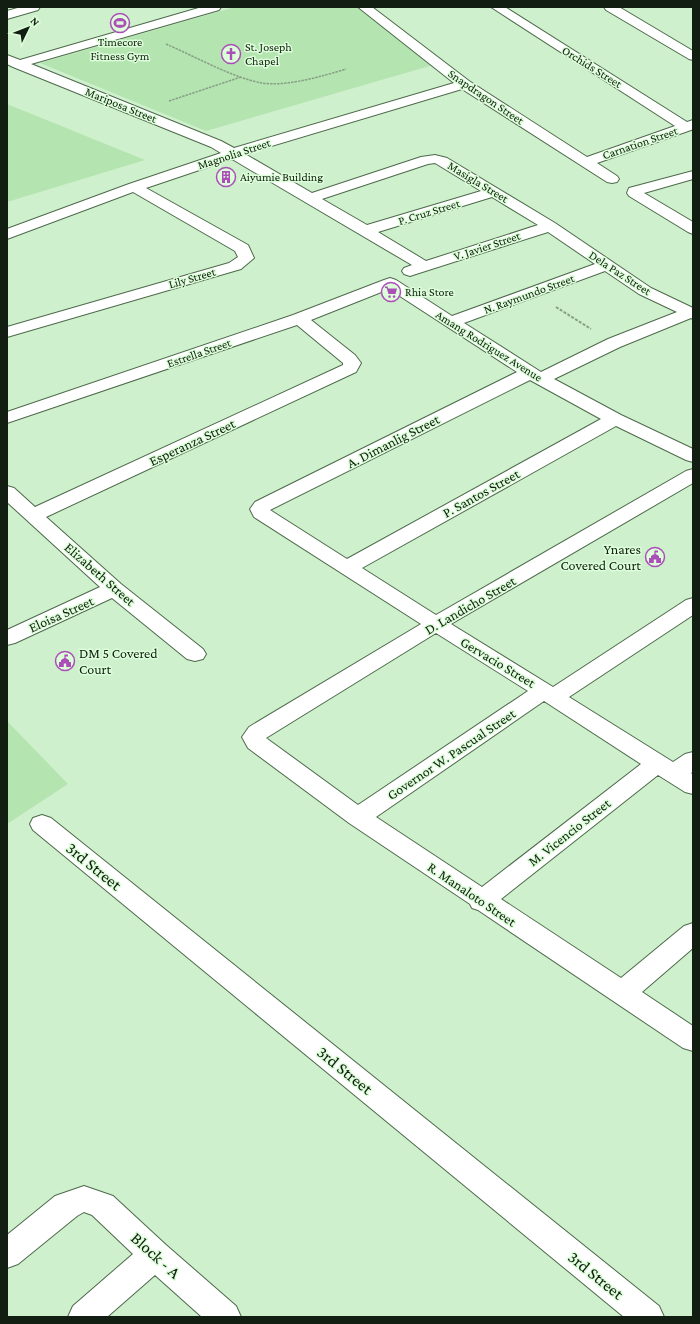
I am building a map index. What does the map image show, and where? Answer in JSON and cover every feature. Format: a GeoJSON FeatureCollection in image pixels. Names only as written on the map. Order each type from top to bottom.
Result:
{"type":"FeatureCollection","features":[{"type":"Feature","properties":{"kind":"street"},"geometry":{"type":"LineString","coordinates":[[7,15],[34,7]]}},
{"type":"Feature","properties":{"kind":"street"},"geometry":{"type":"LineString","coordinates":[[12,62],[215,7]]}},
{"type":"Feature","properties":{"kind":"street","name":"Snapdragon Street"},"geometry":{"type":"LineString","coordinates":[[364,7],[464,84],[612,179]]}},
{"type":"Feature","properties":{"kind":"street","name":"Orchids Street"},"geometry":{"type":"LineString","coordinates":[[497,7],[690,125]]}},
{"type":"Feature","properties":{"kind":"street"},"geometry":{"type":"LineString","coordinates":[[610,7],[693,56]]}},
{"type":"Feature","properties":{"kind":"street","name":"Mariposa Street"},"geometry":{"type":"LineString","coordinates":[[12,62],[187,131],[234,153]]}},
{"type":"Feature","properties":{"kind":"street","name":"Magnolia Street"},"geometry":{"type":"LineString","coordinates":[[7,234],[134,187],[234,153],[464,84]]}},
{"type":"Feature","properties":{"kind":"street","name":"Carnation Street"},"geometry":{"type":"LineString","coordinates":[[586,162],[690,125]]}},
{"type":"Feature","properties":{"kind":"street"},"geometry":{"type":"LineString","coordinates":[[234,153],[424,266]]}},
{"type":"Feature","properties":{"kind":"street","name":"Masigla Street"},"geometry":{"type":"LineString","coordinates":[[310,198],[426,160],[435,159],[442,161],[550,226]]}},
{"type":"Feature","properties":{"kind":"street"},"geometry":{"type":"LineString","coordinates":[[690,225],[634,194],[634,191],[636,189],[693,175]]}},
{"type":"Feature","properties":{"kind":"street","name":"Lily Street"},"geometry":{"type":"LineString","coordinates":[[7,332],[235,266],[246,258],[242,248],[134,187]]}},
{"type":"Feature","properties":{"kind":"street","name":"P. Cruz Street"},"geometry":{"type":"LineString","coordinates":[[365,231],[493,192]]}},
{"type":"Feature","properties":{"kind":"street","name":"Dela Paz Street"},"geometry":{"type":"LineString","coordinates":[[550,226],[645,291],[692,314]]}},
{"type":"Feature","properties":{"kind":"street","name":"V. Javier Street"},"geometry":{"type":"LineString","coordinates":[[424,266],[550,226]]}},
{"type":"Feature","properties":{"kind":"street","name":"N. Raymundo Street"},"geometry":{"type":"LineString","coordinates":[[451,322],[607,265]]}},
{"type":"Feature","properties":{"kind":"street"},"geometry":{"type":"LineString","coordinates":[[390,283],[393,279],[399,276],[424,266]]}},
{"type":"Feature","properties":{"kind":"street","name":"Estrella Street"},"geometry":{"type":"LineString","coordinates":[[7,418],[299,319],[390,283]]}},
{"type":"Feature","properties":{"kind":"street","name":"Amang Rodriguez Avenue"},"geometry":{"type":"LineString","coordinates":[[390,283],[535,376],[615,419],[693,456]]}},
{"type":"Feature","properties":{"kind":"street"},"geometry":{"type":"LineString","coordinates":[[535,376],[614,343],[692,314]]}},
{"type":"Feature","properties":{"kind":"street","name":"Esperanza Street"},"geometry":{"type":"LineString","coordinates":[[34,515],[350,368],[352,363],[349,359],[299,319]]}},
{"type":"Feature","properties":{"kind":"street","name":"A. Dimanlig Street"},"geometry":{"type":"LineString","coordinates":[[262,513],[260,509],[262,506],[535,376]]}},
{"type":"Feature","properties":{"kind":"street","name":"P. Santos Street"},"geometry":{"type":"LineString","coordinates":[[346,568],[615,419]]}},
{"type":"Feature","properties":{"kind":"street","name":"D. Landicho Street"},"geometry":{"type":"LineString","coordinates":[[256,742],[254,737],[257,733],[436,624],[693,475]]}},
{"type":"Feature","properties":{"kind":"street","name":"Elizabeth Street"},"geometry":{"type":"LineString","coordinates":[[7,492],[114,589],[195,654]]}},
{"type":"Feature","properties":{"kind":"street","name":"Gervacio Street"},"geometry":{"type":"LineString","coordinates":[[262,513],[346,568],[693,786]]}},
{"type":"Feature","properties":{"kind":"street","name":"Eloisa Street"},"geometry":{"type":"LineString","coordinates":[[7,638],[114,589]]}},
{"type":"Feature","properties":{"kind":"street","name":"Governor W. Pascual Street"},"geometry":{"type":"LineString","coordinates":[[358,817],[548,694],[693,605]]}},
{"type":"Feature","properties":{"kind":"street","name":"R. Manaloto Street"},"geometry":{"type":"LineString","coordinates":[[256,742],[358,817],[481,901],[693,1040]]}},
{"type":"Feature","properties":{"kind":"street","name":"M. Vicencio Street"},"geometry":{"type":"LineString","coordinates":[[481,901],[665,768],[693,760]]}},
{"type":"Feature","properties":{"kind":"street","name":"3rd Street"},"geometry":{"type":"LineString","coordinates":[[42,824],[648,1317]]}},
{"type":"Feature","properties":{"kind":"street"},"geometry":{"type":"LineString","coordinates":[[622,993],[693,933]]}},
{"type":"Feature","properties":{"kind":"street","name":"Block - A"},"geometry":{"type":"LineString","coordinates":[[7,1254],[66,1206],[84,1199],[102,1205],[155,1255],[225,1317]]}},
{"type":"Feature","properties":{"kind":"street"},"geometry":{"type":"LineString","coordinates":[[84,1317],[155,1255]]}},
{"type":"Feature","properties":{"kind":"path"},"geometry":{"type":"LineString","coordinates":[[134,30],[241,77],[254,81],[277,83],[316,78],[346,69]]}},
{"type":"Feature","properties":{"kind":"path"},"geometry":{"type":"LineString","coordinates":[[164,101],[241,77]]}},
{"type":"Feature","properties":{"kind":"path"},"geometry":{"type":"LineString","coordinates":[[532,292],[614,343]]}},
{"type":"Feature","properties":{"kind":"green space"},"geometry":{"type":"Polygon","coordinates":[[[235,7],[356,7],[433,65],[206,131],[40,63],[235,7]]]}},
{"type":"Feature","properties":{"kind":"green space"},"geometry":{"type":"Polygon","coordinates":[[[7,104],[145,160],[7,202],[7,104]]]}},
{"type":"Feature","properties":{"kind":"green space"},"geometry":{"type":"Polygon","coordinates":[[[7,721],[68,784],[7,824],[7,721]]]}},
{"type":"Feature","properties":{"kind":"place","name":"Timecore Fitness Gym"},"geometry":{"type":"Point","coordinates":[120,23]}},
{"type":"Feature","properties":{"kind":"place","name":"St. Joseph Chapel"},"geometry":{"type":"Point","coordinates":[231,54]}},
{"type":"Feature","properties":{"kind":"place","name":"Aiyumie Building"},"geometry":{"type":"Point","coordinates":[226,177]}},
{"type":"Feature","properties":{"kind":"place","name":"Rhia Store"},"geometry":{"type":"Point","coordinates":[391,292]}},
{"type":"Feature","properties":{"kind":"place","name":"Ynares Covered Court"},"geometry":{"type":"Point","coordinates":[655,557]}},
{"type":"Feature","properties":{"kind":"place","name":"DM 5 Covered Court"},"geometry":{"type":"Point","coordinates":[65,661]}}]}
